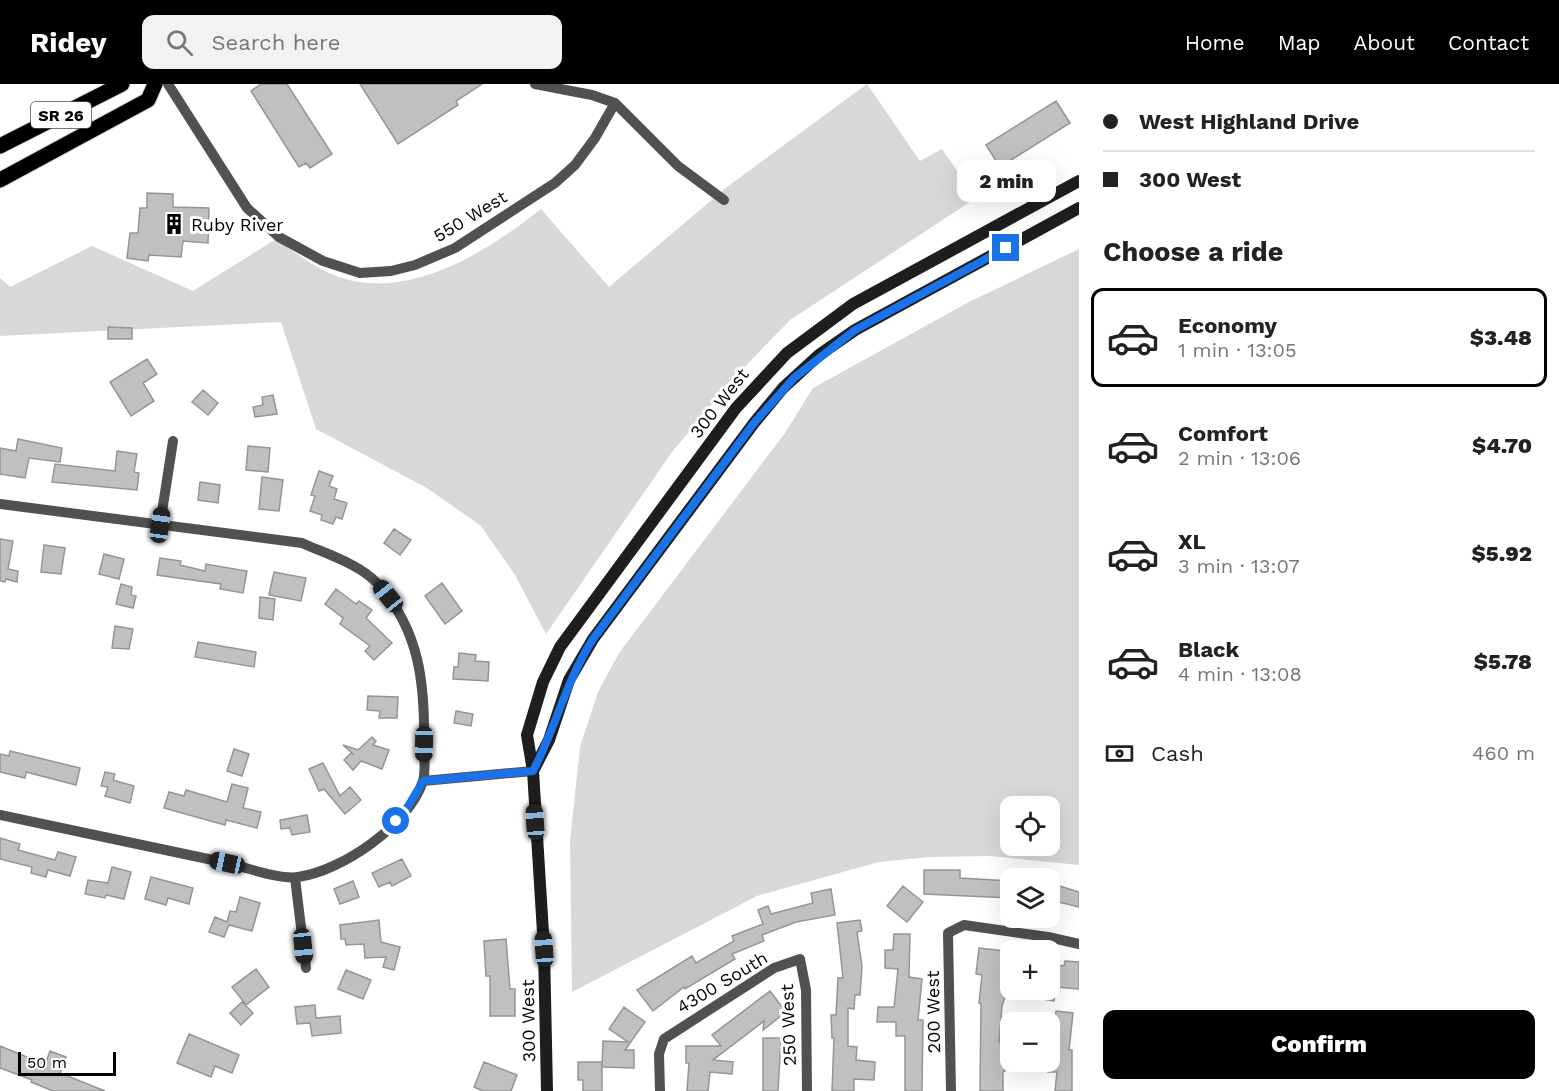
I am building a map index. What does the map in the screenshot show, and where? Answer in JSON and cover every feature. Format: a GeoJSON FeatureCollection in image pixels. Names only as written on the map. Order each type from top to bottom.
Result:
{"type":"FeatureCollection","features":[{"type":"Feature","properties":{"kind":"main road","name":"SR 26"},"geometry":{"type":"LineString","coordinates":[[0,146],[122,84]]}},
{"type":"Feature","properties":{"kind":"main road","name":"SR 26"},"geometry":{"type":"LineString","coordinates":[[0,180],[147,100],[155,84]]}},
{"type":"Feature","properties":{"kind":"main road","name":"300 West"},"geometry":{"type":"LineString","coordinates":[[547,1091],[547,1015],[533,771],[526,735],[543,682],[560,647],[700,455],[766,372],[805,337],[843,310],[1079,181]]}},
{"type":"Feature","properties":{"kind":"main road"},"geometry":{"type":"LineString","coordinates":[[533,771],[549,740],[569,680],[593,639],[754,423],[783,388],[828,349],[865,324],[1079,208]]}},
{"type":"Feature","properties":{"kind":"street","name":"550 West"},"geometry":{"type":"LineString","coordinates":[[168,84],[247,208],[279,237],[323,261],[360,273],[391,271],[415,265],[455,248],[555,183],[575,165],[596,138],[615,103]]}},
{"type":"Feature","properties":{"kind":"street"},"geometry":{"type":"LineString","coordinates":[[535,84],[592,95],[615,103],[678,166],[724,200]]}},
{"type":"Feature","properties":{"kind":"street"},"geometry":{"type":"LineString","coordinates":[[160,525],[172,441]]}},
{"type":"Feature","properties":{"kind":"street"},"geometry":{"type":"LineString","coordinates":[[0,504],[302,543],[346,562],[376,581],[400,611],[414,643],[422,683],[423,781],[407,808],[369,845],[343,862],[295,878],[0,815]]}},
{"type":"Feature","properties":{"kind":"street"},"geometry":{"type":"LineString","coordinates":[[423,781],[533,771]]}},
{"type":"Feature","properties":{"kind":"street"},"geometry":{"type":"LineString","coordinates":[[295,878],[306,968]]}},
{"type":"Feature","properties":{"kind":"street","name":"200 West"},"geometry":{"type":"LineString","coordinates":[[951,1091],[948,933],[964,925],[1048,937],[1079,944]]}},
{"type":"Feature","properties":{"kind":"street","name":"4300 South"},"geometry":{"type":"LineString","coordinates":[[660,1091],[659,1054],[664,1040],[774,968],[800,959]]}},
{"type":"Feature","properties":{"kind":"street","name":"250 West"},"geometry":{"type":"LineString","coordinates":[[800,959],[806,990],[807,1091]]}},
{"type":"Feature","properties":{"kind":"shaded area"},"geometry":{"type":"Polygon","coordinates":[[[867,84],[920,161],[942,149],[976,198],[790,320],[736,376],[672,452],[546,634],[515,575],[481,526],[427,488],[316,429],[281,322],[0,336],[0,278],[10,287],[92,246],[193,291],[276,239],[313,264],[342,278],[379,283],[404,281],[454,265],[477,253],[541,209],[609,287],[727,187],[867,84]]]}},
{"type":"Feature","properties":{"kind":"shaded area"},"geometry":{"type":"Polygon","coordinates":[[[1079,249],[1079,865],[990,856],[930,857],[879,862],[757,896],[572,992],[570,841],[580,747],[598,692],[619,653],[785,433],[813,388],[969,302],[1079,249]]]}},
{"type":"Feature","properties":{"kind":"building"},"geometry":{"type":"Polygon","coordinates":[[[261,84],[287,84],[332,154],[310,168],[306,163],[299,167],[251,91],[261,84]]]}},
{"type":"Feature","properties":{"kind":"building"},"geometry":{"type":"Polygon","coordinates":[[[360,84],[482,84],[456,101],[458,105],[398,144],[360,84]]]}},
{"type":"Feature","properties":{"kind":"building"},"geometry":{"type":"Polygon","coordinates":[[[1056,101],[1070,123],[1000,167],[986,145],[1056,101]]]}},
{"type":"Feature","properties":{"kind":"building","name":"Ruby River"},"geometry":{"type":"Polygon","coordinates":[[[147,193],[173,194],[173,207],[209,208],[208,243],[183,241],[181,257],[149,255],[148,261],[127,258],[130,233],[138,233],[140,208],[147,208],[147,193]]]}},
{"type":"Feature","properties":{"kind":"building"},"geometry":{"type":"Polygon","coordinates":[[[108,327],[132,328],[132,339],[108,339],[108,327]]]}},
{"type":"Feature","properties":{"kind":"building"},"geometry":{"type":"Polygon","coordinates":[[[147,359],[157,374],[143,383],[154,401],[131,416],[110,382],[147,359]]]}},
{"type":"Feature","properties":{"kind":"building"},"geometry":{"type":"Polygon","coordinates":[[[203,390],[218,403],[208,415],[192,402],[203,390]]]}},
{"type":"Feature","properties":{"kind":"building"},"geometry":{"type":"Polygon","coordinates":[[[273,395],[277,414],[255,417],[253,407],[263,405],[262,397],[273,395]]]}},
{"type":"Feature","properties":{"kind":"building"},"geometry":{"type":"Polygon","coordinates":[[[18,439],[62,448],[60,462],[29,458],[25,478],[0,474],[0,448],[16,451],[18,439]]]}},
{"type":"Feature","properties":{"kind":"building"},"geometry":{"type":"Polygon","coordinates":[[[248,446],[270,448],[268,472],[246,470],[248,446]]]}},
{"type":"Feature","properties":{"kind":"building"},"geometry":{"type":"Polygon","coordinates":[[[117,451],[137,454],[134,472],[139,473],[137,490],[52,482],[55,464],[115,471],[117,451]]]}},
{"type":"Feature","properties":{"kind":"building"},"geometry":{"type":"Polygon","coordinates":[[[319,471],[333,476],[329,486],[337,489],[334,499],[347,503],[342,519],[336,517],[333,524],[321,520],[322,515],[310,511],[315,496],[311,495],[319,471]]]}},
{"type":"Feature","properties":{"kind":"building"},"geometry":{"type":"Polygon","coordinates":[[[262,477],[283,480],[279,511],[259,509],[262,477]]]}},
{"type":"Feature","properties":{"kind":"building"},"geometry":{"type":"Polygon","coordinates":[[[200,482],[220,485],[218,503],[198,500],[200,482]]]}},
{"type":"Feature","properties":{"kind":"building"},"geometry":{"type":"Polygon","coordinates":[[[394,529],[411,540],[400,555],[384,543],[394,529]]]}},
{"type":"Feature","properties":{"kind":"building"},"geometry":{"type":"Polygon","coordinates":[[[0,539],[13,541],[8,569],[18,571],[17,582],[6,579],[5,582],[0,581],[0,539]]]}},
{"type":"Feature","properties":{"kind":"building"},"geometry":{"type":"Polygon","coordinates":[[[44,545],[65,548],[61,574],[41,572],[44,545]]]}},
{"type":"Feature","properties":{"kind":"building"},"geometry":{"type":"Polygon","coordinates":[[[104,554],[124,559],[119,579],[99,574],[104,554]]]}},
{"type":"Feature","properties":{"kind":"building"},"geometry":{"type":"Polygon","coordinates":[[[160,558],[181,561],[180,565],[205,571],[206,564],[247,571],[243,593],[220,589],[221,584],[157,575],[160,558]]]}},
{"type":"Feature","properties":{"kind":"building"},"geometry":{"type":"Polygon","coordinates":[[[274,572],[306,578],[301,601],[269,595],[274,572]]]}},
{"type":"Feature","properties":{"kind":"building"},"geometry":{"type":"Polygon","coordinates":[[[442,583],[462,611],[445,624],[425,596],[442,583]]]}},
{"type":"Feature","properties":{"kind":"building"},"geometry":{"type":"Polygon","coordinates":[[[121,584],[132,587],[131,595],[136,596],[133,608],[116,604],[121,584]]]}},
{"type":"Feature","properties":{"kind":"building"},"geometry":{"type":"Polygon","coordinates":[[[336,589],[356,604],[359,601],[372,610],[366,618],[392,643],[374,660],[365,651],[370,646],[340,624],[343,618],[325,604],[336,589]]]}},
{"type":"Feature","properties":{"kind":"building"},"geometry":{"type":"Polygon","coordinates":[[[260,597],[275,599],[273,620],[259,618],[260,597]]]}},
{"type":"Feature","properties":{"kind":"building"},"geometry":{"type":"Polygon","coordinates":[[[115,626],[133,629],[129,649],[112,648],[115,626]]]}},
{"type":"Feature","properties":{"kind":"building"},"geometry":{"type":"Polygon","coordinates":[[[198,642],[256,652],[254,667],[195,657],[198,642]]]}},
{"type":"Feature","properties":{"kind":"building"},"geometry":{"type":"Polygon","coordinates":[[[459,653],[476,655],[475,661],[489,662],[488,681],[453,679],[454,667],[458,667],[459,653]]]}},
{"type":"Feature","properties":{"kind":"building"},"geometry":{"type":"Polygon","coordinates":[[[368,696],[398,697],[397,718],[379,718],[380,711],[367,710],[368,696]]]}},
{"type":"Feature","properties":{"kind":"building"},"geometry":{"type":"Polygon","coordinates":[[[456,711],[473,714],[471,726],[454,723],[456,711]]]}},
{"type":"Feature","properties":{"kind":"building"},"geometry":{"type":"Polygon","coordinates":[[[372,737],[376,741],[373,745],[389,750],[382,769],[361,761],[353,770],[344,760],[351,753],[354,755],[343,745],[358,750],[372,737]]]}},
{"type":"Feature","properties":{"kind":"building"},"geometry":{"type":"Polygon","coordinates":[[[234,749],[249,754],[242,776],[227,771],[234,749]]]}},
{"type":"Feature","properties":{"kind":"building"},"geometry":{"type":"Polygon","coordinates":[[[10,751],[80,768],[76,785],[26,772],[25,778],[0,772],[0,754],[9,756],[10,751]]]}},
{"type":"Feature","properties":{"kind":"building"},"geometry":{"type":"Polygon","coordinates":[[[323,763],[340,796],[350,787],[361,800],[345,814],[324,789],[319,791],[309,769],[323,763]]]}},
{"type":"Feature","properties":{"kind":"building"},"geometry":{"type":"Polygon","coordinates":[[[105,772],[115,774],[113,780],[134,786],[130,803],[105,796],[108,787],[101,786],[105,772]]]}},
{"type":"Feature","properties":{"kind":"building"},"geometry":{"type":"Polygon","coordinates":[[[232,784],[248,788],[243,808],[261,812],[257,828],[226,820],[225,825],[164,808],[169,792],[184,796],[186,790],[227,802],[232,784]]]}},
{"type":"Feature","properties":{"kind":"building"},"geometry":{"type":"Polygon","coordinates":[[[307,815],[310,832],[292,835],[290,828],[281,829],[280,820],[307,815]]]}},
{"type":"Feature","properties":{"kind":"building"},"geometry":{"type":"Polygon","coordinates":[[[0,838],[20,844],[18,850],[55,860],[58,852],[76,857],[70,876],[48,870],[46,877],[31,873],[32,867],[0,859],[0,838]]]}},
{"type":"Feature","properties":{"kind":"building"},"geometry":{"type":"Polygon","coordinates":[[[402,859],[411,876],[392,886],[390,882],[379,887],[372,873],[402,859]]]}},
{"type":"Feature","properties":{"kind":"building"},"geometry":{"type":"Polygon","coordinates":[[[112,867],[131,872],[124,899],[85,894],[88,880],[108,883],[112,867]]]}},
{"type":"Feature","properties":{"kind":"building"},"geometry":{"type":"Polygon","coordinates":[[[924,870],[960,870],[960,878],[1000,880],[1000,897],[924,894],[924,870]]]}},
{"type":"Feature","properties":{"kind":"building"},"geometry":{"type":"Polygon","coordinates":[[[151,877],[193,888],[189,904],[168,898],[166,905],[145,899],[151,877]]]}},
{"type":"Feature","properties":{"kind":"building"},"geometry":{"type":"Polygon","coordinates":[[[353,881],[359,897],[340,904],[334,889],[353,881]]]}},
{"type":"Feature","properties":{"kind":"building"},"geometry":{"type":"Polygon","coordinates":[[[903,886],[923,902],[907,922],[887,906],[903,886]]]}},
{"type":"Feature","properties":{"kind":"building"},"geometry":{"type":"Polygon","coordinates":[[[1060,886],[1079,892],[1079,907],[1060,902],[1060,886]]]}},
{"type":"Feature","properties":{"kind":"building"},"geometry":{"type":"Polygon","coordinates":[[[831,889],[835,915],[796,922],[762,935],[764,941],[732,954],[735,959],[685,989],[684,987],[653,1011],[637,990],[692,956],[696,963],[734,941],[732,936],[763,924],[758,910],[768,906],[771,914],[813,903],[811,893],[831,889]]]}},
{"type":"Feature","properties":{"kind":"building"},"geometry":{"type":"Polygon","coordinates":[[[240,897],[260,903],[252,931],[229,925],[224,937],[209,932],[215,917],[227,922],[230,911],[236,912],[240,897]]]}},
{"type":"Feature","properties":{"kind":"building"},"geometry":{"type":"Polygon","coordinates":[[[379,920],[381,942],[400,947],[394,970],[383,967],[386,957],[365,958],[364,944],[346,945],[345,939],[341,939],[340,925],[379,920]]]}},
{"type":"Feature","properties":{"kind":"building"},"geometry":{"type":"Polygon","coordinates":[[[860,920],[862,931],[857,932],[862,966],[860,995],[855,995],[854,1009],[848,1008],[848,1046],[857,1047],[856,1060],[875,1062],[874,1080],[854,1079],[854,1091],[832,1091],[834,1038],[832,1038],[831,1015],[836,1015],[838,978],[843,978],[837,923],[860,920]]]}},
{"type":"Feature","properties":{"kind":"building"},"geometry":{"type":"Polygon","coordinates":[[[894,934],[910,934],[909,977],[922,979],[918,1020],[923,1020],[922,1091],[905,1091],[905,1036],[896,1036],[896,1022],[877,1022],[878,1007],[894,1007],[898,969],[885,968],[885,950],[893,950],[894,934]]]}},
{"type":"Feature","properties":{"kind":"building"},"geometry":{"type":"Polygon","coordinates":[[[506,939],[510,989],[515,989],[515,1016],[490,1016],[490,976],[486,976],[484,941],[506,939]]]}},
{"type":"Feature","properties":{"kind":"building"},"geometry":{"type":"Polygon","coordinates":[[[979,948],[1000,950],[1000,1000],[1004,1000],[1000,1012],[999,1042],[1003,1091],[980,1091],[981,1003],[979,1003],[982,975],[976,974],[979,948]]]}},
{"type":"Feature","properties":{"kind":"building"},"geometry":{"type":"Polygon","coordinates":[[[1065,961],[1079,962],[1079,989],[1060,987],[1060,965],[1064,966],[1065,961]]]}},
{"type":"Feature","properties":{"kind":"building"},"geometry":{"type":"Polygon","coordinates":[[[256,969],[269,987],[246,1005],[232,987],[256,969]]]}},
{"type":"Feature","properties":{"kind":"building"},"geometry":{"type":"Polygon","coordinates":[[[346,970],[371,980],[363,999],[338,989],[346,970]]]}},
{"type":"Feature","properties":{"kind":"building"},"geometry":{"type":"Polygon","coordinates":[[[770,991],[786,1012],[763,1030],[764,1021],[713,1060],[733,1062],[732,1074],[710,1072],[708,1091],[687,1091],[689,1063],[686,1063],[686,1046],[721,1046],[712,1035],[770,991]]]}},
{"type":"Feature","properties":{"kind":"building"},"geometry":{"type":"Polygon","coordinates":[[[242,1002],[253,1013],[241,1025],[230,1013],[242,1002]]]}},
{"type":"Feature","properties":{"kind":"building"},"geometry":{"type":"Polygon","coordinates":[[[315,1005],[316,1018],[340,1016],[341,1033],[312,1036],[310,1023],[297,1024],[295,1007],[315,1005]]]}},
{"type":"Feature","properties":{"kind":"building"},"geometry":{"type":"Polygon","coordinates":[[[624,1007],[645,1022],[625,1050],[634,1050],[634,1068],[602,1067],[603,1041],[628,1042],[609,1029],[624,1007]]]}},
{"type":"Feature","properties":{"kind":"building"},"geometry":{"type":"Polygon","coordinates":[[[1056,1011],[1073,1013],[1069,1050],[1072,1050],[1072,1091],[1055,1091],[1057,1072],[1060,1072],[1060,1012],[1056,1011]]]}},
{"type":"Feature","properties":{"kind":"building"},"geometry":{"type":"Polygon","coordinates":[[[189,1034],[239,1055],[232,1073],[215,1066],[211,1077],[177,1063],[189,1034]]]}},
{"type":"Feature","properties":{"kind":"building"},"geometry":{"type":"Polygon","coordinates":[[[763,1038],[781,1038],[778,1091],[763,1091],[763,1038]]]}},
{"type":"Feature","properties":{"kind":"building"},"geometry":{"type":"Polygon","coordinates":[[[0,1046],[39,1062],[46,1062],[50,1051],[66,1057],[60,1073],[105,1091],[53,1091],[31,1082],[32,1080],[0,1068],[0,1046]]]}},
{"type":"Feature","properties":{"kind":"building"},"geometry":{"type":"Polygon","coordinates":[[[484,1062],[517,1075],[511,1091],[483,1091],[474,1087],[484,1062]]]}},
{"type":"Feature","properties":{"kind":"building"},"geometry":{"type":"Polygon","coordinates":[[[578,1062],[602,1062],[602,1091],[583,1091],[583,1080],[578,1080],[578,1062]]]}},
{"type":"Feature","properties":{"kind":"place","name":"Ruby River"},"geometry":{"type":"Point","coordinates":[174,224]}},
{"type":"Feature","properties":{"kind":"route"},"geometry":{"type":"LineString","coordinates":[[396,821],[407,808],[423,781],[506,771],[533,771],[549,740],[564,691],[580,659],[773,399],[811,362],[846,336],[1006,248]]}}]}
